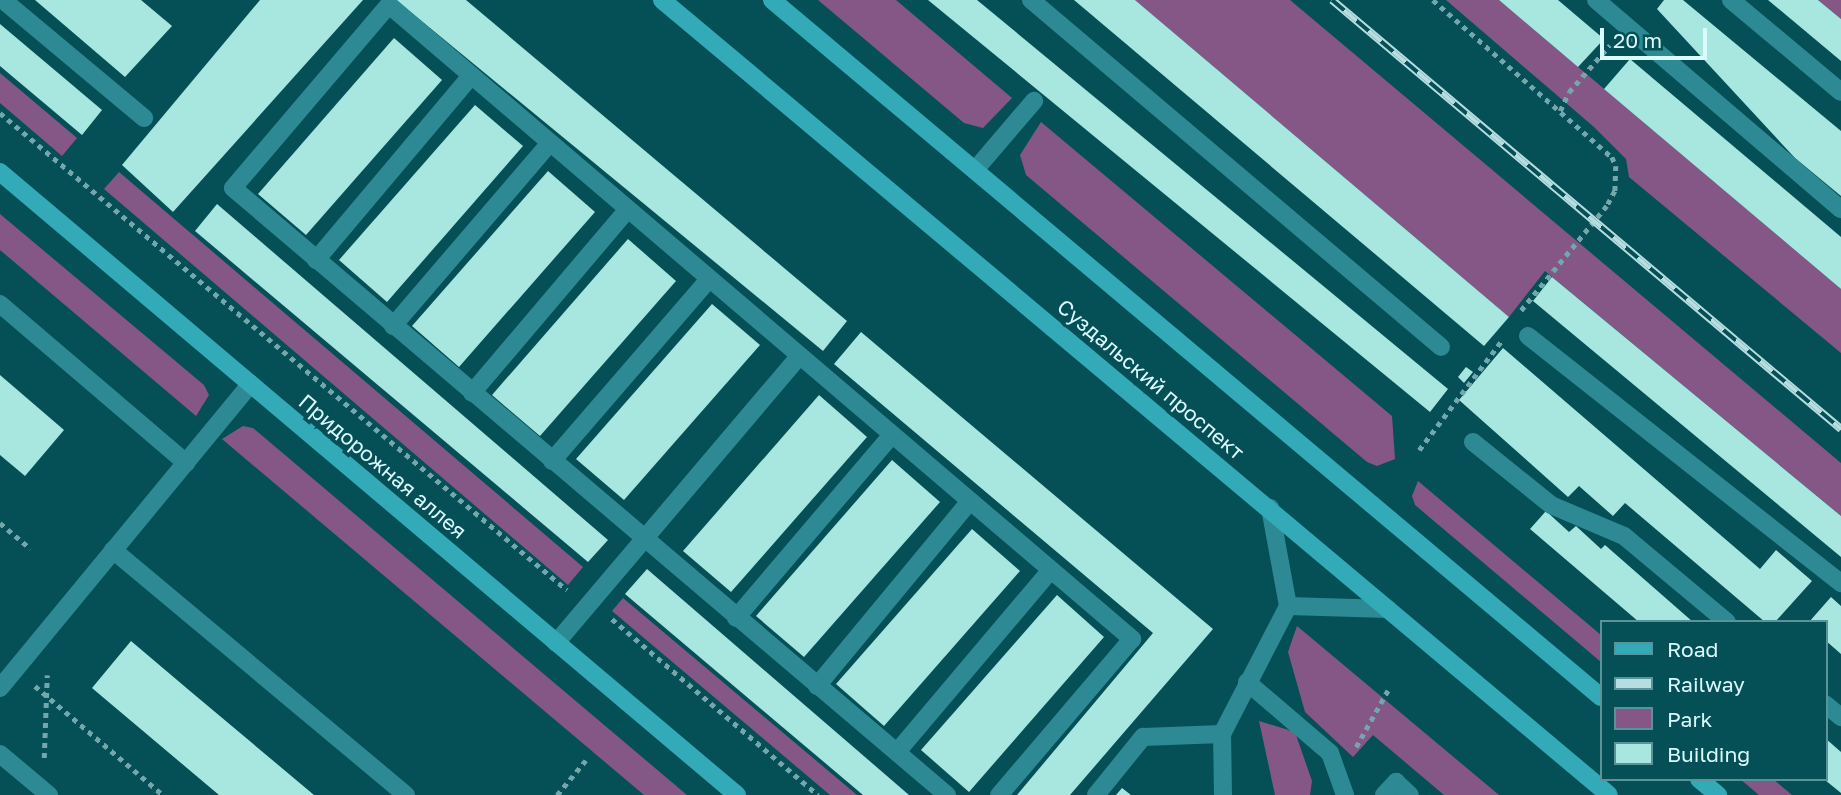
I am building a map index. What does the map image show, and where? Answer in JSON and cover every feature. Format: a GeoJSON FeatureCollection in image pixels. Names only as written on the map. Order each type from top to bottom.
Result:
{"type":"FeatureCollection","features":[{"type":"Feature","properties":{"kind":"main road","name":"Суздальский проспект"},"geometry":{"type":"LineString","coordinates":[[663,0],[1609,795]]}},
{"type":"Feature","properties":{"kind":"main road"},"geometry":{"type":"LineString","coordinates":[[772,0],[1600,696]]}},
{"type":"Feature","properties":{"kind":"main road","name":"Придорожная аллея"},"geometry":{"type":"LineString","coordinates":[[0,172],[737,795]]}},
{"type":"Feature","properties":{"kind":"main road"},"geometry":{"type":"LineString","coordinates":[[1701,781],[1718,795]]}},
{"type":"Feature","properties":{"kind":"lane"},"geometry":{"type":"LineString","coordinates":[[3,0],[144,118]]}},
{"type":"Feature","properties":{"kind":"lane"},"geometry":{"type":"LineString","coordinates":[[1031,0],[1441,347]]}},
{"type":"Feature","properties":{"kind":"lane"},"geometry":{"type":"LineString","coordinates":[[1597,0],[1841,209]]}},
{"type":"Feature","properties":{"kind":"lane"},"geometry":{"type":"LineString","coordinates":[[1731,0],[1841,92]]}},
{"type":"Feature","properties":{"kind":"lane"},"geometry":{"type":"LineString","coordinates":[[947,795],[643,540],[233,188],[389,5],[1132,639],[999,795]]}},
{"type":"Feature","properties":{"kind":"lane"},"geometry":{"type":"LineString","coordinates":[[316,260],[471,76]]}},
{"type":"Feature","properties":{"kind":"lane"},"geometry":{"type":"LineString","coordinates":[[975,170],[1034,102]]}},
{"type":"Feature","properties":{"kind":"lane"},"geometry":{"type":"LineString","coordinates":[[393,326],[550,143]]}},
{"type":"Feature","properties":{"kind":"lane"},"geometry":{"type":"LineString","coordinates":[[472,393],[628,209]]}},
{"type":"Feature","properties":{"kind":"lane"},"geometry":{"type":"LineString","coordinates":[[552,461],[709,279]]}},
{"type":"Feature","properties":{"kind":"lane"},"geometry":{"type":"LineString","coordinates":[[0,304],[186,463]]}},
{"type":"Feature","properties":{"kind":"lane"},"geometry":{"type":"LineString","coordinates":[[1528,336],[1841,583]]}},
{"type":"Feature","properties":{"kind":"lane"},"geometry":{"type":"LineString","coordinates":[[556,643],[799,356]]}},
{"type":"Feature","properties":{"kind":"lane"},"geometry":{"type":"LineString","coordinates":[[0,688],[251,384]]}},
{"type":"Feature","properties":{"kind":"lane"},"geometry":{"type":"LineString","coordinates":[[736,618],[892,435]]}},
{"type":"Feature","properties":{"kind":"lane"},"geometry":{"type":"LineString","coordinates":[[1473,442],[1551,505],[1625,536],[1725,620]]}},
{"type":"Feature","properties":{"kind":"lane"},"geometry":{"type":"LineString","coordinates":[[817,686],[970,501]]}},
{"type":"Feature","properties":{"kind":"lane"},"geometry":{"type":"LineString","coordinates":[[1223,795],[1222,734],[1288,606],[1270,508]]}},
{"type":"Feature","properties":{"kind":"lane"},"geometry":{"type":"LineString","coordinates":[[113,550],[406,795]]}},
{"type":"Feature","properties":{"kind":"lane"},"geometry":{"type":"LineString","coordinates":[[897,752],[1051,570]]}},
{"type":"Feature","properties":{"kind":"lane"},"geometry":{"type":"LineString","coordinates":[[1288,606],[1388,609]]}},
{"type":"Feature","properties":{"kind":"lane"},"geometry":{"type":"LineString","coordinates":[[1247,682],[1330,753],[1345,795]]}},
{"type":"Feature","properties":{"kind":"lane"},"geometry":{"type":"LineString","coordinates":[[1827,706],[1841,718]]}},
{"type":"Feature","properties":{"kind":"lane"},"geometry":{"type":"LineString","coordinates":[[1096,795],[1143,737],[1222,734]]}},
{"type":"Feature","properties":{"kind":"lane"},"geometry":{"type":"LineString","coordinates":[[0,754],[46,793]]}},
{"type":"Feature","properties":{"kind":"lane"},"geometry":{"type":"LineString","coordinates":[[1384,795],[1396,782],[1410,795]]}},
{"type":"Feature","properties":{"kind":"path"},"geometry":{"type":"LineString","coordinates":[[1433,0],[1612,156],[1616,166],[1615,191],[1516,320]]}},
{"type":"Feature","properties":{"kind":"path"},"geometry":{"type":"LineString","coordinates":[[1560,111],[1569,92],[1620,35],[1624,23]]}},
{"type":"Feature","properties":{"kind":"path"},"geometry":{"type":"LineString","coordinates":[[0,113],[564,589],[592,602],[818,795]]}},
{"type":"Feature","properties":{"kind":"path"},"geometry":{"type":"LineString","coordinates":[[1419,450],[1508,331]]}},
{"type":"Feature","properties":{"kind":"path"},"geometry":{"type":"LineString","coordinates":[[0,523],[31,549]]}},
{"type":"Feature","properties":{"kind":"path"},"geometry":{"type":"LineString","coordinates":[[46,793],[48,630]]}},
{"type":"Feature","properties":{"kind":"path"},"geometry":{"type":"LineString","coordinates":[[15,670],[163,795]]}},
{"type":"Feature","properties":{"kind":"path"},"geometry":{"type":"LineString","coordinates":[[1340,775],[1388,690]]}},
{"type":"Feature","properties":{"kind":"path"},"geometry":{"type":"LineString","coordinates":[[557,795],[586,760]]}},
{"type":"Feature","properties":{"kind":"green space"},"geometry":{"type":"Polygon","coordinates":[[[818,0],[896,0],[1012,98],[983,128],[964,123],[818,0]]]}},
{"type":"Feature","properties":{"kind":"green space"},"geometry":{"type":"Polygon","coordinates":[[[1135,0],[1290,0],[1841,463],[1841,516],[1545,271],[1509,317],[1135,0]]]}},
{"type":"Feature","properties":{"kind":"green space"},"geometry":{"type":"Polygon","coordinates":[[[1446,0],[1499,0],[1841,289],[1841,353],[1629,177],[1626,159],[1594,127],[1446,0]]]}},
{"type":"Feature","properties":{"kind":"green space"},"geometry":{"type":"Polygon","coordinates":[[[1818,0],[1841,0],[1841,19],[1818,0]]]}},
{"type":"Feature","properties":{"kind":"green space"},"geometry":{"type":"Polygon","coordinates":[[[0,73],[77,138],[62,156],[0,103],[0,73]]]}},
{"type":"Feature","properties":{"kind":"green space"},"geometry":{"type":"Polygon","coordinates":[[[1041,122],[1392,416],[1395,459],[1377,466],[1367,462],[1026,175],[1020,155],[1041,122]]]}},
{"type":"Feature","properties":{"kind":"green space"},"geometry":{"type":"Polygon","coordinates":[[[119,172],[583,567],[568,585],[104,189],[119,172]]]}},
{"type":"Feature","properties":{"kind":"green space"},"geometry":{"type":"Polygon","coordinates":[[[0,214],[204,385],[209,395],[196,416],[0,250],[0,214]]]}},
{"type":"Feature","properties":{"kind":"green space"},"geometry":{"type":"Polygon","coordinates":[[[243,426],[253,428],[687,795],[644,795],[222,439],[243,426]]]}},
{"type":"Feature","properties":{"kind":"green space"},"geometry":{"type":"Polygon","coordinates":[[[1418,481],[1600,634],[1600,661],[1415,505],[1412,496],[1418,481]]]}},
{"type":"Feature","properties":{"kind":"green space"},"geometry":{"type":"Polygon","coordinates":[[[623,598],[857,795],[830,795],[612,611],[623,598]]]}},
{"type":"Feature","properties":{"kind":"green space"},"geometry":{"type":"Polygon","coordinates":[[[1297,626],[1499,795],[1444,795],[1373,735],[1353,757],[1305,712],[1288,652],[1297,626]]]}},
{"type":"Feature","properties":{"kind":"green space"},"geometry":{"type":"Polygon","coordinates":[[[1259,721],[1295,732],[1312,781],[1310,795],[1275,795],[1259,721]]]}},
{"type":"Feature","properties":{"kind":"green space"},"geometry":{"type":"Polygon","coordinates":[[[1742,781],[1775,781],[1792,795],[1759,795],[1742,781]]]}},
{"type":"Feature","properties":{"kind":"building"},"geometry":{"type":"Polygon","coordinates":[[[35,0],[141,0],[172,26],[125,77],[35,0]]]}},
{"type":"Feature","properties":{"kind":"building"},"geometry":{"type":"Polygon","coordinates":[[[260,0],[363,0],[173,212],[122,165],[260,0]]]}},
{"type":"Feature","properties":{"kind":"building"},"geometry":{"type":"Polygon","coordinates":[[[396,0],[466,0],[847,321],[823,351],[396,0]]]}},
{"type":"Feature","properties":{"kind":"building"},"geometry":{"type":"Polygon","coordinates":[[[928,0],[977,0],[1448,389],[1430,412],[928,0]]]}},
{"type":"Feature","properties":{"kind":"building"},"geometry":{"type":"Polygon","coordinates":[[[1074,0],[1135,0],[1509,317],[1484,346],[1074,0]]]}},
{"type":"Feature","properties":{"kind":"building"},"geometry":{"type":"Polygon","coordinates":[[[1499,0],[1558,0],[1604,39],[1578,67],[1499,0]]]}},
{"type":"Feature","properties":{"kind":"building"},"geometry":{"type":"Polygon","coordinates":[[[1664,0],[1683,0],[1841,131],[1841,196],[1795,158],[1657,9],[1664,0]]]}},
{"type":"Feature","properties":{"kind":"building"},"geometry":{"type":"Polygon","coordinates":[[[1768,0],[1818,0],[1841,19],[1841,61],[1768,0]]]}},
{"type":"Feature","properties":{"kind":"building"},"geometry":{"type":"Polygon","coordinates":[[[0,24],[102,110],[82,135],[0,66],[0,24]]]}},
{"type":"Feature","properties":{"kind":"building"},"geometry":{"type":"Polygon","coordinates":[[[394,38],[442,80],[306,235],[258,194],[394,38]]]}},
{"type":"Feature","properties":{"kind":"building"},"geometry":{"type":"Polygon","coordinates":[[[1630,59],[1841,237],[1841,289],[1604,89],[1630,59]]]}},
{"type":"Feature","properties":{"kind":"building"},"geometry":{"type":"Polygon","coordinates":[[[475,105],[523,146],[387,302],[339,260],[475,105]]]}},
{"type":"Feature","properties":{"kind":"building"},"geometry":{"type":"Polygon","coordinates":[[[548,171],[595,212],[459,367],[412,326],[548,171]]]}},
{"type":"Feature","properties":{"kind":"building"},"geometry":{"type":"Polygon","coordinates":[[[217,204],[608,540],[588,562],[195,231],[217,204]]]}},
{"type":"Feature","properties":{"kind":"building"},"geometry":{"type":"Polygon","coordinates":[[[628,239],[676,281],[540,436],[492,395],[628,239]]]}},
{"type":"Feature","properties":{"kind":"building"},"geometry":{"type":"Polygon","coordinates":[[[1552,277],[1841,516],[1841,557],[1533,301],[1552,277]]]}},
{"type":"Feature","properties":{"kind":"building"},"geometry":{"type":"Polygon","coordinates":[[[712,304],[760,345],[624,500],[576,459],[712,304]]]}},
{"type":"Feature","properties":{"kind":"building"},"geometry":{"type":"Polygon","coordinates":[[[861,332],[1213,629],[1070,795],[1017,795],[1153,633],[834,364],[861,332]]]}},
{"type":"Feature","properties":{"kind":"building"},"geometry":{"type":"Polygon","coordinates":[[[1503,348],[1760,569],[1776,550],[1812,581],[1777,620],[1763,620],[1625,503],[1613,516],[1579,486],[1568,497],[1459,400],[1503,348]]]}},
{"type":"Feature","properties":{"kind":"building"},"geometry":{"type":"Polygon","coordinates":[[[1466,367],[1473,372],[1464,383],[1458,377],[1466,367]]]}},
{"type":"Feature","properties":{"kind":"building"},"geometry":{"type":"Polygon","coordinates":[[[0,375],[64,430],[25,476],[0,455],[0,375]]]}},
{"type":"Feature","properties":{"kind":"building"},"geometry":{"type":"Polygon","coordinates":[[[819,395],[867,437],[731,592],[683,551],[819,395]]]}},
{"type":"Feature","properties":{"kind":"building"},"geometry":{"type":"Polygon","coordinates":[[[892,460],[940,502],[804,657],[756,616],[892,460]]]}},
{"type":"Feature","properties":{"kind":"building"},"geometry":{"type":"Polygon","coordinates":[[[1546,511],[1569,532],[1576,526],[1601,549],[1605,545],[1691,620],[1637,620],[1530,529],[1546,511]]]}},
{"type":"Feature","properties":{"kind":"building"},"geometry":{"type":"Polygon","coordinates":[[[972,529],[1020,571],[884,726],[836,684],[972,529]]]}},
{"type":"Feature","properties":{"kind":"building"},"geometry":{"type":"Polygon","coordinates":[[[647,569],[909,795],[863,795],[625,594],[647,569]]]}},
{"type":"Feature","properties":{"kind":"building"},"geometry":{"type":"Polygon","coordinates":[[[1057,595],[1104,637],[969,792],[921,750],[1057,595]]]}},
{"type":"Feature","properties":{"kind":"building"},"geometry":{"type":"Polygon","coordinates":[[[1831,597],[1841,606],[1841,654],[1827,642],[1827,620],[1811,620],[1831,597]]]}},
{"type":"Feature","properties":{"kind":"building"},"geometry":{"type":"Polygon","coordinates":[[[131,641],[314,795],[219,795],[92,688],[131,641]]]}},
{"type":"Feature","properties":{"kind":"building"},"geometry":{"type":"Polygon","coordinates":[[[1827,740],[1841,752],[1841,793],[1826,781],[1827,740]]]}},
{"type":"Feature","properties":{"kind":"building"},"geometry":{"type":"Polygon","coordinates":[[[1122,788],[1131,795],[1116,795],[1122,788]]]}},
{"type":"Feature","properties":{"kind":"railway"},"geometry":{"type":"LineString","coordinates":[[1332,0],[1841,429]]}}]}
